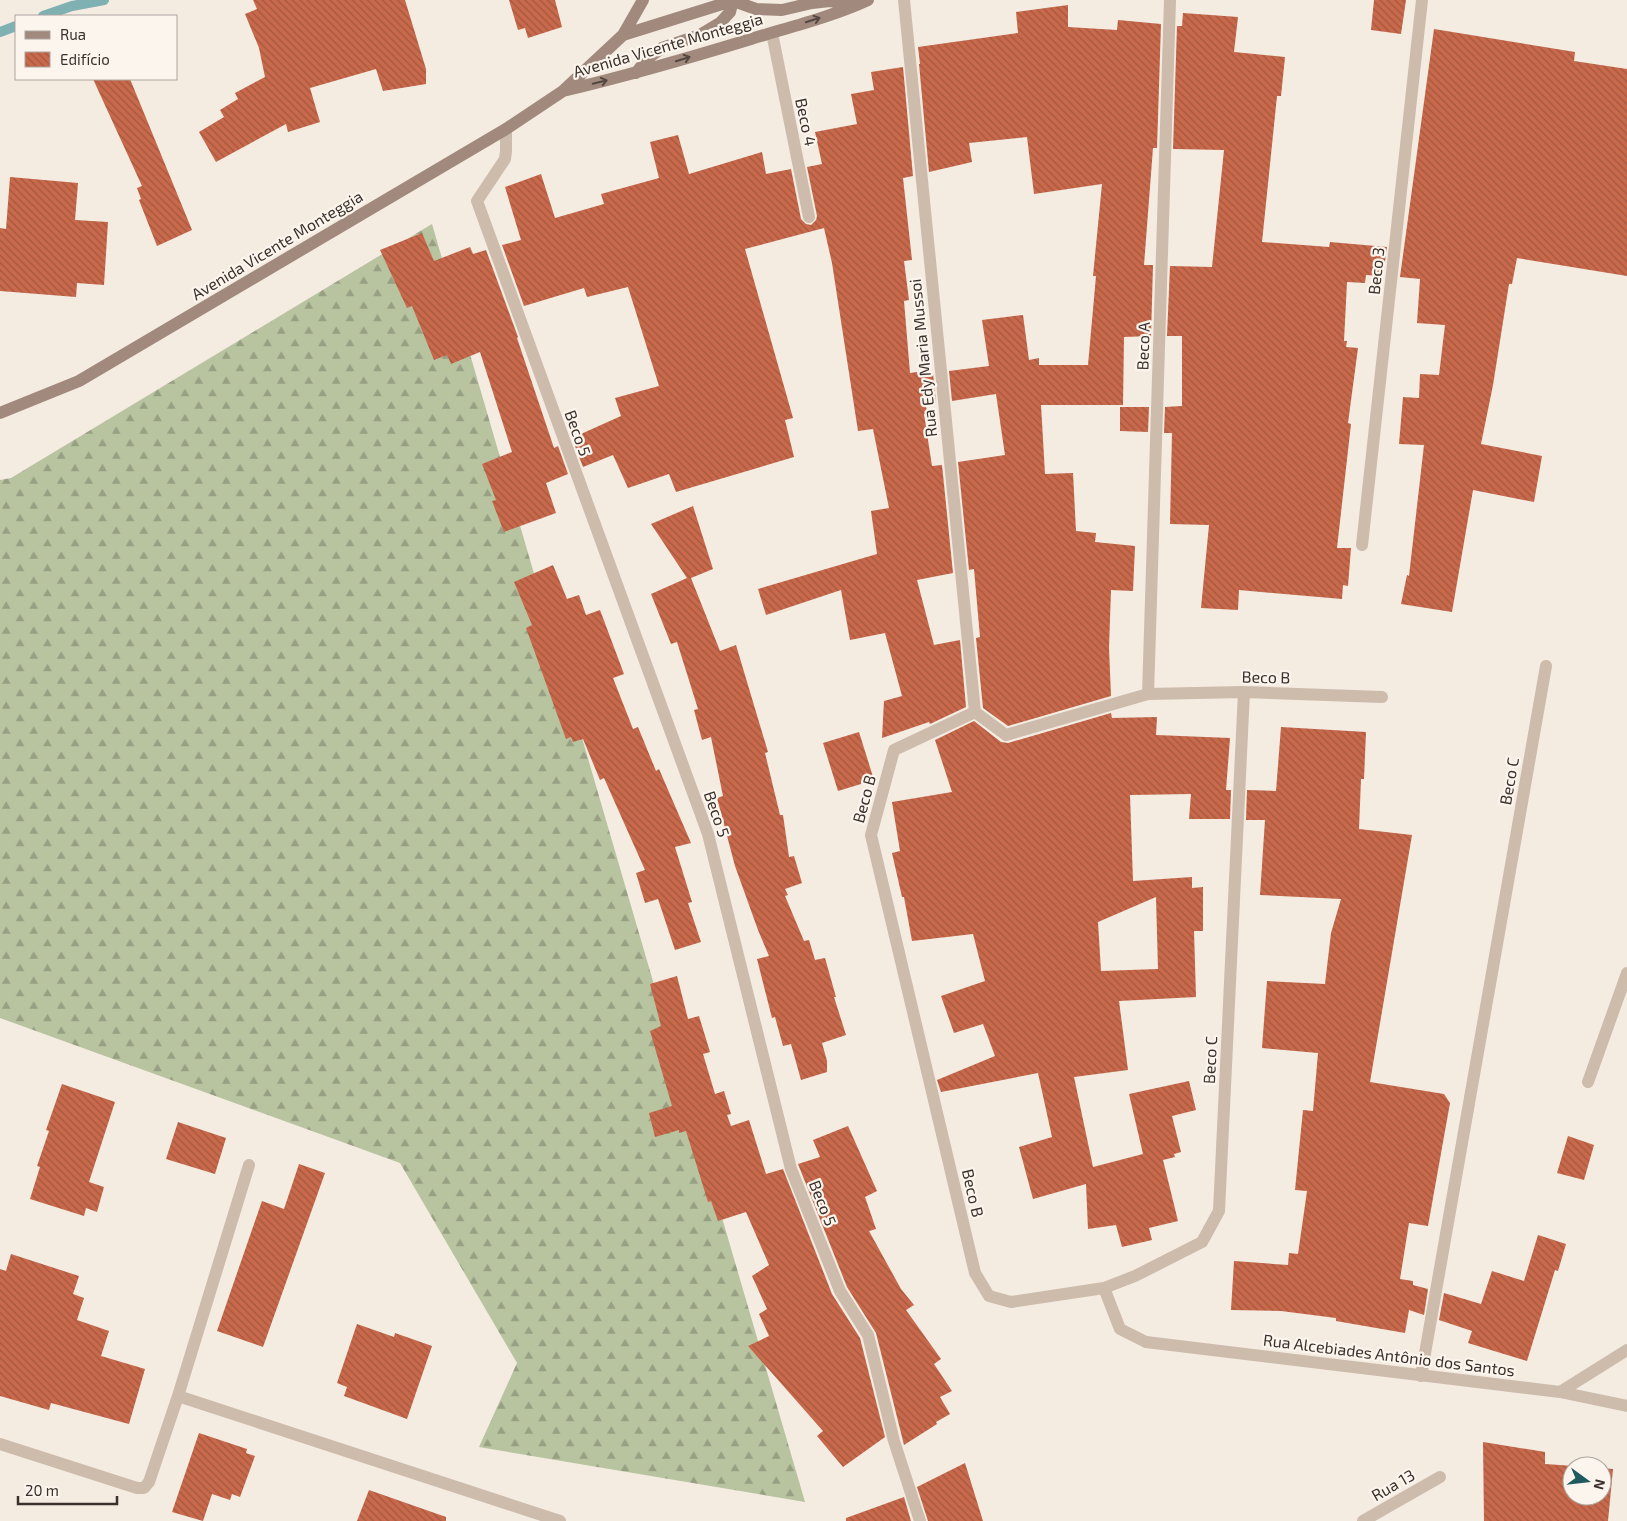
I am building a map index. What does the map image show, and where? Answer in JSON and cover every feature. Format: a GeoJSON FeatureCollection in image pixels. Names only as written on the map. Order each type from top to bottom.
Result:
{"type":"FeatureCollection","features":[{"type":"Feature","properties":{"kind":"main road"},"geometry":{"type":"LineString","coordinates":[[623,35],[643,0]]}},
{"type":"Feature","properties":{"kind":"main road"},"geometry":{"type":"LineString","coordinates":[[636,73],[647,60],[662,48],[700,35],[720,23],[730,12],[733,0],[756,9],[782,10],[812,3],[830,2],[854,7]]}},
{"type":"Feature","properties":{"kind":"main road","name":"Avenida Vicente Monteggia"},"geometry":{"type":"LineString","coordinates":[[0,413],[79,380],[506,129],[563,91],[623,35],[733,0]]}},
{"type":"Feature","properties":{"kind":"main road","name":"Avenida Vicente Monteggia"},"geometry":{"type":"LineString","coordinates":[[563,91],[636,73],[854,7],[868,0]]}},
{"type":"Feature","properties":{"kind":"street","name":"Rua Edy Maria Mussoi"},"geometry":{"type":"LineString","coordinates":[[904,0],[975,712]]}},
{"type":"Feature","properties":{"kind":"street","name":"Beco A"},"geometry":{"type":"LineString","coordinates":[[1148,694],[1170,0]]}},
{"type":"Feature","properties":{"kind":"street","name":"Beco 3"},"geometry":{"type":"LineString","coordinates":[[1362,545],[1422,0]]}},
{"type":"Feature","properties":{"kind":"street","name":"Beco 4"},"geometry":{"type":"LineString","coordinates":[[772,32],[809,217]]}},
{"type":"Feature","properties":{"kind":"street","name":"Beco 5"},"geometry":{"type":"LineString","coordinates":[[506,129],[505,159],[477,201],[708,834],[791,1169],[840,1291],[868,1335],[894,1441],[920,1521]]}},
{"type":"Feature","properties":{"kind":"street","name":"Beco C"},"geometry":{"type":"LineString","coordinates":[[1422,1376],[1546,666]]}},
{"type":"Feature","properties":{"kind":"street","name":"Beco B"},"geometry":{"type":"LineString","coordinates":[[1104,1288],[1011,1302],[988,1296],[975,1273],[871,835],[894,750],[975,712],[1006,736],[1148,694],[1244,692],[1382,696]]}},
{"type":"Feature","properties":{"kind":"street","name":"Beco C"},"geometry":{"type":"LineString","coordinates":[[1104,1288],[1135,1276],[1202,1242],[1220,1210],[1244,692]]}},
{"type":"Feature","properties":{"kind":"street"},"geometry":{"type":"LineString","coordinates":[[1588,1082],[1627,973]]}},
{"type":"Feature","properties":{"kind":"street"},"geometry":{"type":"LineString","coordinates":[[0,1444],[137,1488],[144,1488],[149,1482],[178,1396],[250,1165]]}},
{"type":"Feature","properties":{"kind":"street","name":"Rua Alcebiades Antônio dos Santos"},"geometry":{"type":"LineString","coordinates":[[1104,1288],[1120,1329],[1146,1342],[1560,1392],[1627,1406]]}},
{"type":"Feature","properties":{"kind":"street"},"geometry":{"type":"LineString","coordinates":[[1560,1392],[1627,1350]]}},
{"type":"Feature","properties":{"kind":"street"},"geometry":{"type":"LineString","coordinates":[[178,1396],[560,1521]]}},
{"type":"Feature","properties":{"kind":"street","name":"Rua 13"},"geometry":{"type":"LineString","coordinates":[[1363,1521],[1440,1477]]}},
{"type":"Feature","properties":{"kind":"green space"},"geometry":{"type":"Polygon","coordinates":[[[432,224],[805,1502],[479,1447],[517,1363],[400,1163],[0,1018],[0,480],[11,478],[432,224]]]}},
{"type":"Feature","properties":{"kind":"building"},"geometry":{"type":"Polygon","coordinates":[[[253,0],[405,0],[426,69],[426,84],[383,91],[376,69],[310,88],[320,122],[288,132],[286,124],[216,162],[199,132],[224,117],[220,110],[238,99],[235,93],[265,77],[259,48],[245,14],[257,9],[253,0]]]}},
{"type":"Feature","properties":{"kind":"building"},"geometry":{"type":"Polygon","coordinates":[[[509,0],[555,0],[562,27],[528,38],[525,28],[518,30],[509,0]]]}},
{"type":"Feature","properties":{"kind":"building"},"geometry":{"type":"Polygon","coordinates":[[[1374,0],[1406,0],[1401,34],[1371,30],[1374,0]]]}},
{"type":"Feature","properties":{"kind":"building"},"geometry":{"type":"Polygon","coordinates":[[[1068,5],[1068,27],[1117,30],[1118,20],[1161,24],[1157,148],[1153,148],[1144,265],[1153,265],[1151,336],[1124,337],[1123,405],[1041,405],[1045,474],[1073,473],[1076,531],[1096,533],[1095,542],[1135,546],[1133,591],[1111,590],[1109,648],[1111,696],[1008,726],[983,708],[976,638],[980,637],[974,569],[969,570],[958,462],[1005,455],[996,394],[952,401],[949,371],[989,366],[982,320],[1023,315],[1029,360],[1039,358],[1039,365],[1088,365],[1096,276],[1093,276],[1102,184],[1034,194],[1027,137],[969,143],[972,162],[929,172],[918,47],[1018,33],[1016,12],[1068,5]]]}},
{"type":"Feature","properties":{"kind":"building"},"geometry":{"type":"Polygon","coordinates":[[[1183,13],[1238,17],[1234,52],[1285,57],[1281,96],[1277,96],[1262,242],[1329,247],[1330,242],[1387,247],[1383,276],[1366,275],[1365,283],[1347,282],[1344,341],[1347,341],[1346,347],[1358,348],[1348,423],[1351,424],[1337,548],[1351,548],[1348,586],[1343,585],[1342,599],[1239,590],[1238,610],[1201,608],[1209,525],[1170,524],[1172,433],[1164,433],[1165,407],[1182,406],[1182,336],[1167,336],[1170,266],[1212,267],[1224,150],[1173,149],[1177,26],[1182,26],[1183,13]]]}},
{"type":"Feature","properties":{"kind":"building"},"geometry":{"type":"Polygon","coordinates":[[[1434,29],[1575,52],[1574,61],[1627,69],[1627,276],[1517,258],[1512,284],[1509,284],[1493,385],[1481,444],[1542,456],[1534,502],[1473,490],[1452,612],[1401,604],[1407,575],[1409,576],[1424,445],[1399,444],[1403,397],[1419,398],[1420,374],[1439,375],[1445,325],[1417,323],[1420,279],[1400,277],[1434,29]]]}},
{"type":"Feature","properties":{"kind":"building"},"geometry":{"type":"Polygon","coordinates":[[[903,67],[913,176],[903,178],[912,260],[904,261],[909,300],[904,301],[910,373],[917,372],[918,375],[933,373],[936,403],[926,405],[927,414],[924,414],[932,466],[942,465],[953,573],[917,580],[934,645],[960,640],[966,707],[930,724],[929,722],[882,738],[884,701],[902,696],[885,633],[850,640],[841,590],[766,615],[758,589],[877,554],[871,511],[889,508],[873,429],[858,431],[832,263],[824,228],[745,249],[793,418],[785,420],[794,457],[676,492],[669,474],[628,488],[613,455],[583,467],[572,438],[621,416],[615,398],[659,386],[628,287],[587,297],[584,288],[524,306],[502,245],[521,240],[505,187],[541,174],[555,218],[604,204],[601,194],[659,178],[650,142],[678,135],[689,174],[762,152],[766,174],[791,169],[801,219],[806,224],[811,225],[817,216],[807,167],[822,164],[815,132],[857,124],[851,94],[874,90],[871,72],[903,67]]]}},
{"type":"Feature","properties":{"kind":"building"},"geometry":{"type":"Polygon","coordinates":[[[93,80],[130,80],[192,230],[157,246],[139,200],[141,199],[137,188],[142,186],[93,80]]]}},
{"type":"Feature","properties":{"kind":"building"},"geometry":{"type":"Polygon","coordinates":[[[10,177],[78,183],[75,220],[108,222],[104,285],[77,283],[76,297],[0,291],[0,228],[6,229],[10,177]]]}},
{"type":"Feature","properties":{"kind":"building"},"geometry":{"type":"Polygon","coordinates":[[[422,233],[434,261],[470,247],[473,254],[486,250],[518,337],[554,448],[558,446],[568,474],[546,483],[556,513],[504,532],[492,501],[496,500],[482,464],[512,452],[480,352],[451,364],[447,355],[434,360],[412,306],[407,308],[380,250],[422,233]]]}},
{"type":"Feature","properties":{"kind":"building"},"geometry":{"type":"Polygon","coordinates":[[[1120,407],[1149,407],[1148,432],[1120,431],[1120,407]]]}},
{"type":"Feature","properties":{"kind":"building"},"geometry":{"type":"Polygon","coordinates":[[[693,506],[713,569],[691,578],[720,651],[736,645],[768,752],[765,753],[780,815],[783,815],[789,857],[794,856],[802,883],[785,889],[788,895],[785,896],[804,941],[809,940],[815,960],[825,958],[836,997],[834,997],[846,1035],[822,1043],[827,1061],[827,1072],[801,1080],[791,1044],[783,1046],[775,1017],[772,1018],[757,959],[769,956],[735,866],[717,798],[723,796],[711,737],[702,740],[694,710],[698,709],[677,642],[671,644],[651,594],[687,578],[651,524],[693,506]]]}},
{"type":"Feature","properties":{"kind":"building"},"geometry":{"type":"Polygon","coordinates":[[[553,565],[567,599],[579,595],[586,615],[600,610],[624,674],[613,678],[633,729],[638,727],[656,771],[659,769],[691,843],[675,847],[692,902],[688,903],[701,942],[675,950],[658,899],[645,903],[636,873],[645,870],[604,778],[600,780],[583,739],[573,742],[571,737],[566,739],[526,628],[532,625],[514,582],[553,565]]]}},
{"type":"Feature","properties":{"kind":"building"},"geometry":{"type":"Polygon","coordinates":[[[1111,713],[1112,718],[1157,717],[1156,735],[1230,738],[1226,790],[1231,790],[1230,819],[1189,819],[1191,794],[1130,795],[1133,881],[1192,877],[1192,888],[1203,887],[1203,931],[1194,931],[1196,997],[1119,1001],[1128,1070],[1074,1077],[1093,1167],[1143,1154],[1129,1094],[1189,1081],[1196,1110],[1172,1116],[1181,1152],[1174,1154],[1175,1157],[1163,1160],[1178,1221],[1149,1228],[1152,1240],[1122,1247],[1116,1225],[1088,1229],[1086,1184],[1033,1199],[1019,1147],[1052,1137],[1038,1073],[941,1092],[937,1080],[995,1056],[983,1024],[954,1033],[941,996],[985,981],[973,934],[912,941],[904,897],[902,897],[892,853],[900,851],[892,802],[952,792],[935,740],[974,721],[1001,742],[1008,743],[1111,713]],[[1156,897],[1098,922],[1101,971],[1158,969],[1156,897]]]}},
{"type":"Feature","properties":{"kind":"building"},"geometry":{"type":"Polygon","coordinates":[[[1281,727],[1366,732],[1364,779],[1361,779],[1359,829],[1412,835],[1370,1082],[1444,1094],[1450,1103],[1428,1226],[1409,1223],[1400,1279],[1413,1281],[1413,1285],[1428,1289],[1424,1315],[1409,1310],[1405,1333],[1336,1321],[1336,1318],[1281,1311],[1231,1310],[1234,1261],[1288,1265],[1289,1253],[1298,1254],[1307,1191],[1295,1190],[1303,1110],[1313,1111],[1318,1053],[1262,1048],[1267,981],[1325,984],[1331,933],[1341,899],[1260,895],[1265,820],[1246,820],[1247,790],[1276,791],[1281,727]]]}},
{"type":"Feature","properties":{"kind":"building"},"geometry":{"type":"Polygon","coordinates":[[[859,732],[874,780],[838,791],[823,743],[859,732]]]}},
{"type":"Feature","properties":{"kind":"building"},"geometry":{"type":"Polygon","coordinates":[[[677,976],[688,1019],[699,1016],[710,1052],[703,1054],[715,1094],[724,1091],[731,1114],[727,1115],[731,1126],[749,1120],[766,1174],[783,1169],[832,1294],[860,1338],[885,1437],[843,1467],[817,1436],[823,1431],[748,1346],[769,1336],[759,1314],[767,1309],[752,1276],[769,1265],[746,1212],[718,1221],[711,1201],[708,1202],[686,1131],[679,1133],[679,1130],[655,1137],[649,1113],[672,1106],[650,1031],[661,1026],[650,984],[677,976]]]}},
{"type":"Feature","properties":{"kind":"building"},"geometry":{"type":"Polygon","coordinates":[[[62,1084],[115,1102],[89,1182],[104,1187],[97,1212],[86,1208],[84,1216],[30,1199],[40,1167],[37,1166],[49,1131],[46,1130],[62,1084]]]}},
{"type":"Feature","properties":{"kind":"building"},"geometry":{"type":"Polygon","coordinates":[[[178,1122],[226,1138],[215,1174],[166,1159],[178,1122]]]}},
{"type":"Feature","properties":{"kind":"building"},"geometry":{"type":"Polygon","coordinates":[[[848,1126],[877,1191],[865,1197],[876,1229],[869,1231],[901,1289],[914,1305],[906,1310],[941,1359],[934,1364],[952,1391],[940,1397],[950,1414],[904,1445],[876,1333],[847,1287],[798,1164],[820,1157],[813,1140],[848,1126]]]}},
{"type":"Feature","properties":{"kind":"building"},"geometry":{"type":"Polygon","coordinates":[[[1568,1136],[1594,1145],[1584,1180],[1557,1173],[1568,1136]]]}},
{"type":"Feature","properties":{"kind":"building"},"geometry":{"type":"Polygon","coordinates":[[[299,1164],[325,1173],[263,1347],[217,1331],[262,1201],[284,1209],[299,1164]]]}},
{"type":"Feature","properties":{"kind":"building"},"geometry":{"type":"Polygon","coordinates":[[[1538,1235],[1566,1244],[1558,1271],[1555,1270],[1527,1361],[1468,1343],[1472,1331],[1439,1320],[1444,1293],[1481,1304],[1492,1271],[1524,1281],[1538,1235]]]}},
{"type":"Feature","properties":{"kind":"building"},"geometry":{"type":"Polygon","coordinates":[[[11,1254],[79,1276],[73,1294],[84,1298],[77,1320],[109,1331],[101,1356],[145,1369],[129,1424],[51,1403],[49,1410],[0,1396],[0,1269],[6,1271],[11,1254]]]}},
{"type":"Feature","properties":{"kind":"building"},"geometry":{"type":"Polygon","coordinates":[[[357,1324],[394,1337],[395,1333],[432,1346],[407,1419],[344,1396],[347,1387],[337,1383],[357,1324]]]}},
{"type":"Feature","properties":{"kind":"building"},"geometry":{"type":"Polygon","coordinates":[[[199,1433],[247,1449],[246,1453],[255,1456],[240,1497],[232,1494],[230,1500],[212,1494],[203,1521],[172,1512],[199,1433]]]}},
{"type":"Feature","properties":{"kind":"building"},"geometry":{"type":"Polygon","coordinates":[[[1483,1442],[1545,1452],[1545,1464],[1562,1465],[1562,1506],[1609,1506],[1608,1521],[1484,1521],[1483,1442]]]}},
{"type":"Feature","properties":{"kind":"building"},"geometry":{"type":"Polygon","coordinates":[[[965,1463],[983,1521],[928,1521],[917,1487],[965,1463]]]}},
{"type":"Feature","properties":{"kind":"building"},"geometry":{"type":"Polygon","coordinates":[[[369,1490],[446,1517],[446,1521],[357,1521],[369,1490]]]}},
{"type":"Feature","properties":{"kind":"building"},"geometry":{"type":"Polygon","coordinates":[[[904,1497],[911,1521],[846,1521],[846,1518],[904,1497]]]}},
{"type":"Feature","properties":{"kind":"waterway"},"geometry":{"type":"LineString","coordinates":[[46,15],[72,6],[104,0]]}},
{"type":"Feature","properties":{"kind":"waterway"},"geometry":{"type":"LineString","coordinates":[[0,32],[15,26]]}}]}
